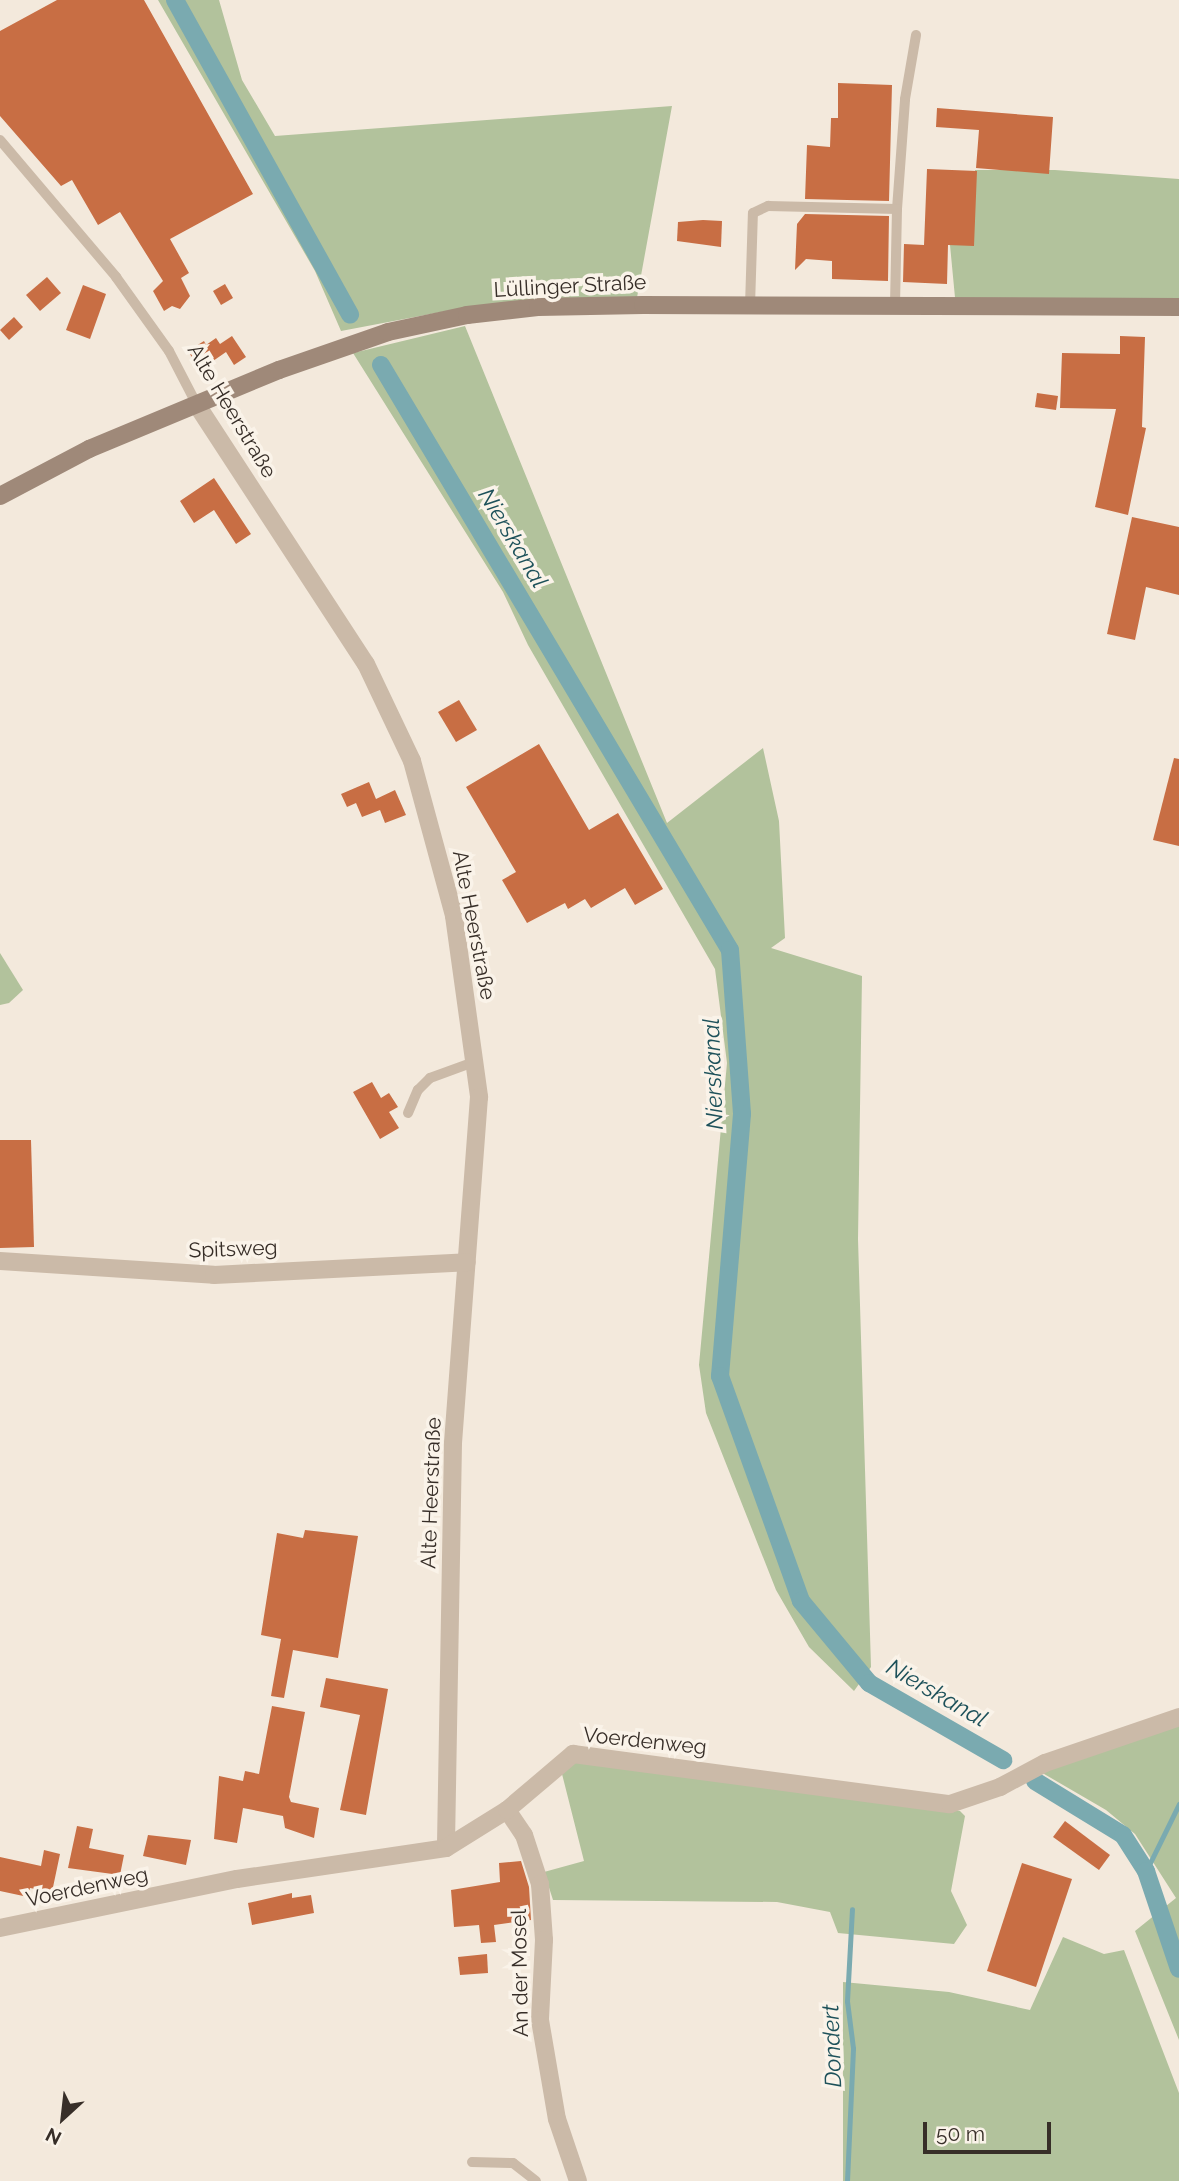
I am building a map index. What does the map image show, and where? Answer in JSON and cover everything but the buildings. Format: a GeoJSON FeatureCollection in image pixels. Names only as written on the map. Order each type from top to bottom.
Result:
{"type":"FeatureCollection","features":[{"type":"Feature","properties":{"kind":"street","name":"Lüllinger Straße"},"geometry":{"type":"LineString","coordinates":[[0,496],[89,449],[197,405],[388,332],[467,315],[538,307],[1179,307]]}},
{"type":"Feature","properties":{"kind":"street","name":"Alte Heerstraße"},"geometry":{"type":"LineString","coordinates":[[197,405],[366,664],[412,761],[454,916],[479,1097],[453,1443],[446,1848]]}},
{"type":"Feature","properties":{"kind":"street","name":"Spitsweg"},"geometry":{"type":"LineString","coordinates":[[0,1261],[214,1275],[467,1262]]}},
{"type":"Feature","properties":{"kind":"street","name":"Voerdenweg"},"geometry":{"type":"LineString","coordinates":[[0,1928],[237,1879],[446,1848],[507,1810],[573,1754],[950,1804],[1000,1787],[1045,1763],[1179,1717]]}},
{"type":"Feature","properties":{"kind":"street","name":"An der Mosel"},"geometry":{"type":"LineString","coordinates":[[507,1810],[524,1835],[540,1884],[544,1940],[540,2020],[557,2119],[578,2181]]}},
{"type":"Feature","properties":{"kind":"lane"},"geometry":{"type":"LineString","coordinates":[[895,307],[897,209],[905,99],[916,35]]}},
{"type":"Feature","properties":{"kind":"lane","name":"Alte Heerstraße"},"geometry":{"type":"LineString","coordinates":[[0,140],[116,276],[169,351],[197,405]]}},
{"type":"Feature","properties":{"kind":"lane"},"geometry":{"type":"LineString","coordinates":[[750,306],[753,213],[768,206],[897,209]]}},
{"type":"Feature","properties":{"kind":"lane"},"geometry":{"type":"LineString","coordinates":[[408,1114],[418,1090],[430,1078],[474,1062]]}},
{"type":"Feature","properties":{"kind":"lane"},"geometry":{"type":"LineString","coordinates":[[472,2162],[513,2164],[536,2181]]}},
{"type":"Feature","properties":{"kind":"green space"},"geometry":{"type":"Polygon","coordinates":[[[158,0],[219,0],[242,80],[275,136],[672,106],[636,303],[457,309],[341,331],[315,271],[158,0]]]}},
{"type":"Feature","properties":{"kind":"green space"},"geometry":{"type":"Polygon","coordinates":[[[975,170],[1055,170],[1179,179],[1179,308],[956,308],[950,245],[972,244],[975,170]]]}},
{"type":"Feature","properties":{"kind":"green space"},"geometry":{"type":"Polygon","coordinates":[[[465,326],[667,823],[763,748],[779,821],[785,938],[771,948],[862,976],[858,1239],[871,1667],[854,1691],[809,1647],[776,1590],[706,1413],[699,1365],[727,1063],[715,969],[528,645],[503,592],[353,353],[465,326]]]}},
{"type":"Feature","properties":{"kind":"green space"},"geometry":{"type":"Polygon","coordinates":[[[0,953],[23,990],[9,1003],[0,1005],[0,953]]]}},
{"type":"Feature","properties":{"kind":"green space"},"geometry":{"type":"Polygon","coordinates":[[[1179,1713],[1179,2040],[1135,1931],[1176,1898],[1135,1834],[1106,1810],[1039,1771],[1179,1713]]]}},
{"type":"Feature","properties":{"kind":"green space"},"geometry":{"type":"Polygon","coordinates":[[[577,1758],[960,1811],[965,1816],[951,1891],[967,1925],[954,1944],[838,1933],[830,1912],[777,1902],[553,1900],[544,1872],[584,1861],[561,1770],[577,1758]]]}},
{"type":"Feature","properties":{"kind":"green space"},"geometry":{"type":"Polygon","coordinates":[[[1063,1937],[1104,1954],[1124,1950],[1179,2093],[1179,2181],[843,2181],[843,1982],[949,1992],[1030,2010],[1063,1937]]]}},
{"type":"Feature","properties":{"kind":"waterway","name":"Nierskanal"},"geometry":{"type":"LineString","coordinates":[[175,0],[350,315]]}},
{"type":"Feature","properties":{"kind":"waterway","name":"Nierskanal"},"geometry":{"type":"LineString","coordinates":[[381,365],[730,950],[742,1114],[720,1376],[801,1601],[869,1683],[1003,1760]]}},
{"type":"Feature","properties":{"kind":"waterway","name":"Nierskanal"},"geometry":{"type":"LineString","coordinates":[[1035,1781],[1123,1835],[1146,1871],[1179,1969]]}},
{"type":"Feature","properties":{"kind":"waterway"},"geometry":{"type":"LineString","coordinates":[[1146,1871],[1179,1804]]}},
{"type":"Feature","properties":{"kind":"waterway","name":"Dondert"},"geometry":{"type":"LineString","coordinates":[[847,2181],[853,2048],[847,2001],[852,1909]]}}]}
